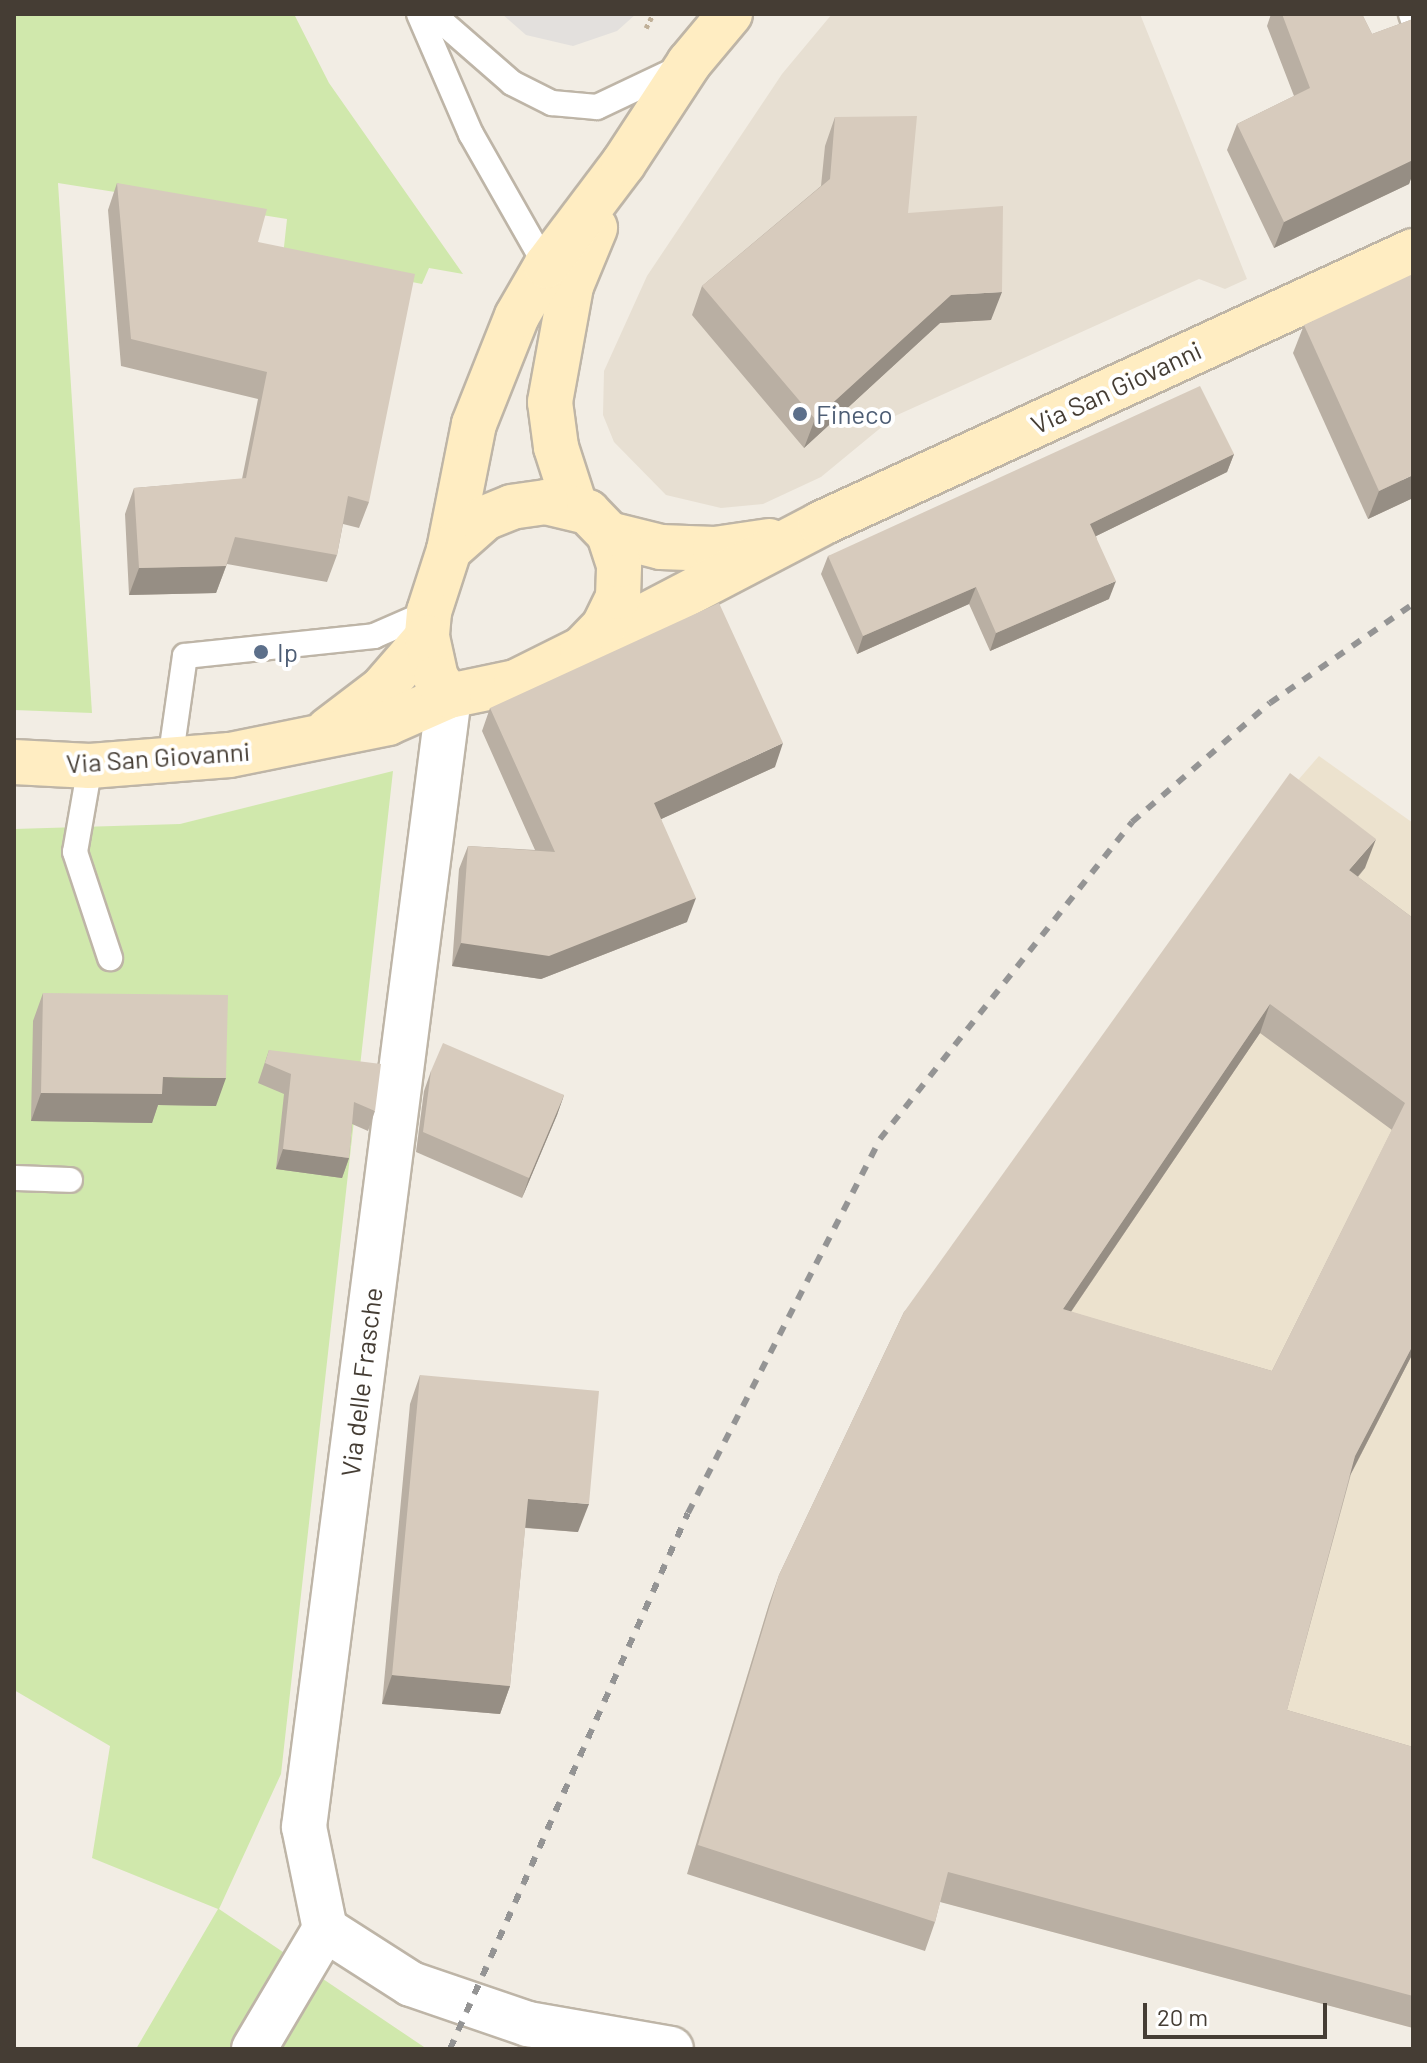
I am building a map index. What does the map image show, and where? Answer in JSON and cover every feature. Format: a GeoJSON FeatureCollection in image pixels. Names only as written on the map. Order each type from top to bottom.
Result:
{"type":"FeatureCollection","features":[{"type":"Feature","properties":{"kind":"main road"},"geometry":{"type":"LineString","coordinates":[[449,550],[485,518],[512,507],[546,502],[575,506],[609,534],[619,565],[618,597],[604,626],[582,649],[516,682],[449,696],[436,678],[428,624],[449,550],[474,424],[517,316],[546,266],[623,164],[689,63],[730,14]]}},
{"type":"Feature","properties":{"kind":"main road"},"geometry":{"type":"LineString","coordinates":[[575,506],[554,432],[550,402],[556,353],[571,286],[623,164]]}},
{"type":"Feature","properties":{"kind":"main road","name":"Via San Giovanni"},"geometry":{"type":"LineString","coordinates":[[582,649],[820,524],[1413,251]]}},
{"type":"Feature","properties":{"kind":"main road","name":"Via San Giovanni"},"geometry":{"type":"LineString","coordinates":[[609,534],[661,547],[715,549],[769,541],[820,524]]}},
{"type":"Feature","properties":{"kind":"main road","name":"Via San Giovanni"},"geometry":{"type":"LineString","coordinates":[[301,744],[382,689],[428,624]]}},
{"type":"Feature","properties":{"kind":"main road","name":"Via San Giovanni"},"geometry":{"type":"LineString","coordinates":[[14,762],[90,766],[170,761],[301,744],[388,723],[449,696]]}},
{"type":"Feature","properties":{"kind":"street","name":"Via delle Frasche"},"geometry":{"type":"LineString","coordinates":[[325,1929],[304,1827],[449,696]]}},
{"type":"Feature","properties":{"kind":"street"},"geometry":{"type":"LineString","coordinates":[[254,2049],[325,1929],[411,1984],[528,2024],[671,2049]]}},
{"type":"Feature","properties":{"kind":"lane"},"geometry":{"type":"LineString","coordinates":[[419,14],[471,134],[546,266]]}},
{"type":"Feature","properties":{"kind":"lane"},"geometry":{"type":"LineString","coordinates":[[433,14],[512,83],[552,103],[597,107],[689,63]]}},
{"type":"Feature","properties":{"kind":"lane"},"geometry":{"type":"LineString","coordinates":[[1411,14],[1413,20]]}},
{"type":"Feature","properties":{"kind":"lane"},"geometry":{"type":"LineString","coordinates":[[170,761],[185,656],[374,636],[428,624]]}},
{"type":"Feature","properties":{"kind":"lane"},"geometry":{"type":"LineString","coordinates":[[90,766],[75,852],[110,958]]}},
{"type":"Feature","properties":{"kind":"lane"},"geometry":{"type":"LineString","coordinates":[[14,1178],[70,1180]]}},
{"type":"Feature","properties":{"kind":"shaded area"},"geometry":{"type":"Polygon","coordinates":[[[502,14],[636,14],[617,31],[573,46],[526,35],[502,14]]]}},
{"type":"Feature","properties":{"kind":"shaded area"},"geometry":{"type":"Polygon","coordinates":[[[832,14],[1140,14],[1247,279],[1225,289],[1199,279],[895,416],[821,477],[763,504],[721,508],[666,495],[614,442],[603,415],[604,371],[647,276],[782,74],[832,14]]]}},
{"type":"Feature","properties":{"kind":"shaded area"},"geometry":{"type":"Polygon","coordinates":[[[1319,756],[1413,823],[1413,2028],[698,1837],[769,1604],[1279,802],[1319,756]]]}},
{"type":"Feature","properties":{"kind":"green space"},"geometry":{"type":"Polygon","coordinates":[[[14,14],[294,14],[329,83],[463,274],[429,268],[422,284],[283,256],[287,219],[58,183],[92,713],[14,710],[14,14]]]}},
{"type":"Feature","properties":{"kind":"green space"},"geometry":{"type":"Polygon","coordinates":[[[393,771],[281,1774],[219,1909],[427,2049],[136,2049],[218,1909],[92,1858],[110,1746],[14,1690],[14,829],[180,824],[393,771]]]}},
{"type":"Feature","properties":{"kind":"building"},"geometry":{"type":"Polygon","coordinates":[[[1282,14],[1362,14],[1372,34],[1413,19],[1413,160],[1284,222],[1237,124],[1310,88],[1282,14]]]}},
{"type":"Feature","properties":{"kind":"building"},"geometry":{"type":"Polygon","coordinates":[[[917,116],[908,213],[1003,206],[1002,292],[951,295],[815,419],[702,286],[830,179],[835,117],[917,116]]]}},
{"type":"Feature","properties":{"kind":"building"},"geometry":{"type":"Polygon","coordinates":[[[117,183],[267,209],[258,242],[415,274],[369,502],[348,496],[337,555],[235,537],[226,566],[139,568],[134,488],[246,478],[267,372],[131,339],[117,183]]]}},
{"type":"Feature","properties":{"kind":"building"},"geometry":{"type":"Polygon","coordinates":[[[1413,274],[1413,475],[1379,491],[1304,325],[1413,274]]]}},
{"type":"Feature","properties":{"kind":"building"},"geometry":{"type":"Polygon","coordinates":[[[1200,386],[1234,454],[1090,524],[1116,581],[996,633],[976,587],[863,636],[828,556],[1200,386]]]}},
{"type":"Feature","properties":{"kind":"building"},"geometry":{"type":"Polygon","coordinates":[[[719,603],[783,743],[654,803],[696,898],[549,956],[461,943],[468,846],[555,852],[490,708],[719,603]]]}},
{"type":"Feature","properties":{"kind":"building"},"geometry":{"type":"Polygon","coordinates":[[[1290,773],[1376,839],[1349,870],[1413,918],[1413,1345],[1355,1456],[1287,1710],[1413,1747],[1413,1996],[948,1872],[935,1922],[698,1845],[779,1575],[904,1312],[1290,773]],[[1270,1004],[1063,1309],[1272,1371],[1405,1103],[1270,1004]]]}},
{"type":"Feature","properties":{"kind":"building"},"geometry":{"type":"Polygon","coordinates":[[[43,993],[228,995],[226,1078],[163,1077],[162,1094],[41,1093],[43,993]]]}},
{"type":"Feature","properties":{"kind":"building"},"geometry":{"type":"Polygon","coordinates":[[[443,1043],[564,1095],[529,1178],[423,1132],[431,1071],[443,1043]]]}},
{"type":"Feature","properties":{"kind":"building"},"geometry":{"type":"Polygon","coordinates":[[[269,1050],[381,1064],[375,1111],[354,1102],[349,1158],[283,1149],[291,1074],[265,1063],[269,1050]]]}},
{"type":"Feature","properties":{"kind":"building"},"geometry":{"type":"Polygon","coordinates":[[[420,1375],[599,1391],[589,1504],[528,1499],[510,1686],[392,1675],[420,1375]]]}},
{"type":"Feature","properties":{"kind":"railway"},"geometry":{"type":"LineString","coordinates":[[450,2049],[688,1513],[880,1139],[1132,822],[1270,703],[1413,604]]}},
{"type":"Feature","properties":{"kind":"place","name":"Fineco"},"geometry":{"type":"Point","coordinates":[800,414]}},
{"type":"Feature","properties":{"kind":"place","name":"Ip"},"geometry":{"type":"Point","coordinates":[261,652]}}]}
